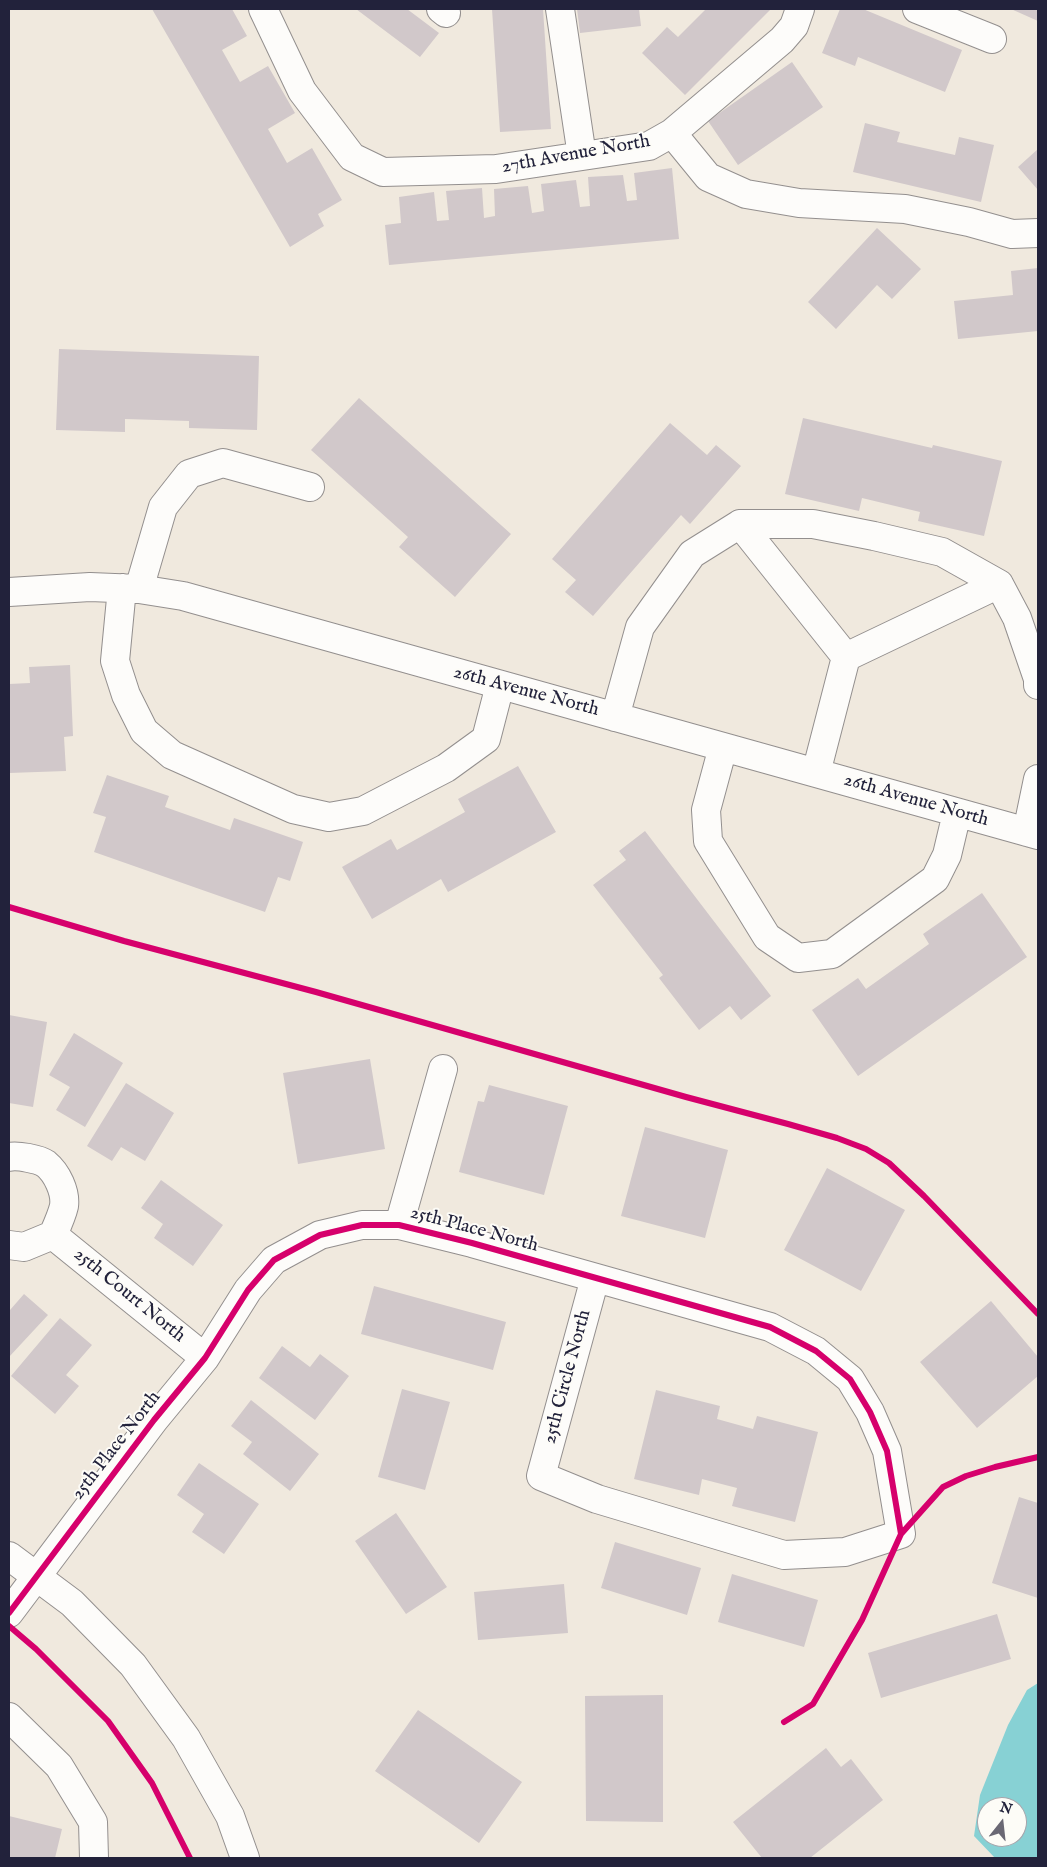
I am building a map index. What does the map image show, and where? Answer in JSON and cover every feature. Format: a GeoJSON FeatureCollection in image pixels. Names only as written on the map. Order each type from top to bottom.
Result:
{"type":"FeatureCollection","features":[{"type":"Feature","properties":{"kind":"street","name":"27th Avenue North"},"geometry":{"type":"LineString","coordinates":[[263,9],[302,91],[352,157],[383,172],[496,169],[649,146],[672,133],[708,177],[746,194],[799,203],[905,210],[969,222],[1012,234],[1038,233]]}},
{"type":"Feature","properties":{"kind":"street"},"geometry":{"type":"LineString","coordinates":[[560,9],[582,156]]}},
{"type":"Feature","properties":{"kind":"street"},"geometry":{"type":"LineString","coordinates":[[672,133],[782,40],[794,26],[800,9]]}},
{"type":"Feature","properties":{"kind":"street"},"geometry":{"type":"LineString","coordinates":[[917,9],[992,39]]}},
{"type":"Feature","properties":{"kind":"street"},"geometry":{"type":"LineString","coordinates":[[310,487],[223,463],[189,474],[163,507],[130,589],[116,661],[126,695],[144,730],[172,755],[293,809],[329,817],[363,812],[446,768],[486,739],[500,685]]}},
{"type":"Feature","properties":{"kind":"street"},"geometry":{"type":"LineString","coordinates":[[740,524],[846,657]]}},
{"type":"Feature","properties":{"kind":"street"},"geometry":{"type":"LineString","coordinates":[[615,717],[640,627],[692,554],[740,524],[813,524],[942,552],[1000,584],[1016,618],[1038,679],[1038,685]]}},
{"type":"Feature","properties":{"kind":"street"},"geometry":{"type":"LineString","coordinates":[[846,657],[1000,584]]}},
{"type":"Feature","properties":{"kind":"street","name":"26th Avenue North"},"geometry":{"type":"LineString","coordinates":[[9,592],[90,587],[130,589],[183,596],[1033,834]]}},
{"type":"Feature","properties":{"kind":"street"},"geometry":{"type":"LineString","coordinates":[[816,773],[846,657]]}},
{"type":"Feature","properties":{"kind":"street"},"geometry":{"type":"LineString","coordinates":[[723,747],[706,810],[708,841],[767,937],[798,958],[832,954],[935,879],[947,855],[957,813]]}},
{"type":"Feature","properties":{"kind":"street"},"geometry":{"type":"LineString","coordinates":[[1033,834],[1038,778]]}},
{"type":"Feature","properties":{"kind":"street"},"geometry":{"type":"LineString","coordinates":[[399,1225],[443,1069]]}},
{"type":"Feature","properties":{"kind":"street"},"geometry":{"type":"LineString","coordinates":[[9,1157],[14,1156],[45,1163],[56,1176],[62,1190],[64,1205],[53,1235],[24,1247],[9,1245]]}},
{"type":"Feature","properties":{"kind":"street","name":"25th Place North"},"geometry":{"type":"LineString","coordinates":[[9,1613],[154,1420],[205,1358],[248,1290],[274,1260],[320,1236],[362,1225],[399,1225],[472,1243],[770,1327],[816,1351],[850,1379],[870,1412],[887,1451],[901,1534]]}},
{"type":"Feature","properties":{"kind":"street","name":"25th Court North"},"geometry":{"type":"LineString","coordinates":[[53,1235],[205,1358]]}},
{"type":"Feature","properties":{"kind":"street","name":"25th Circle North"},"geometry":{"type":"LineString","coordinates":[[596,1278],[541,1476],[597,1499],[784,1556],[845,1552],[901,1534]]}},
{"type":"Feature","properties":{"kind":"street"},"geometry":{"type":"LineString","coordinates":[[9,1556],[72,1603],[134,1665],[186,1738],[230,1816],[245,1858]]}},
{"type":"Feature","properties":{"kind":"street"},"geometry":{"type":"LineString","coordinates":[[9,1717],[59,1766],[93,1822],[94,1858]]}},
{"type":"Feature","properties":{"kind":"water"},"geometry":{"type":"Polygon","coordinates":[[[1038,1683],[1038,1858],[995,1858],[984,1847],[1027,1847],[1027,1797],[980,1797],[1008,1725],[1027,1690],[1038,1683]]]}},
{"type":"Feature","properties":{"kind":"water"},"geometry":{"type":"Polygon","coordinates":[[[977,1816],[977,1839],[974,1836],[977,1816]]]}},
{"type":"Feature","properties":{"kind":"building"},"geometry":{"type":"Polygon","coordinates":[[[152,9],[232,9],[247,36],[222,50],[240,82],[268,66],[295,113],[268,129],[287,163],[312,148],[342,200],[318,214],[324,226],[290,247],[152,9]]]}},
{"type":"Feature","properties":{"kind":"building"},"geometry":{"type":"Polygon","coordinates":[[[356,9],[407,9],[439,33],[420,57],[356,9]]]}},
{"type":"Feature","properties":{"kind":"building"},"geometry":{"type":"Polygon","coordinates":[[[492,9],[543,9],[551,129],[500,132],[492,9]]]}},
{"type":"Feature","properties":{"kind":"building"},"geometry":{"type":"Polygon","coordinates":[[[577,9],[639,9],[641,26],[580,33],[577,9]]]}},
{"type":"Feature","properties":{"kind":"building"},"geometry":{"type":"Polygon","coordinates":[[[706,9],[771,9],[685,95],[642,53],[667,27],[678,37],[706,9]]]}},
{"type":"Feature","properties":{"kind":"building"},"geometry":{"type":"Polygon","coordinates":[[[840,9],[863,9],[962,50],[945,92],[858,57],[855,66],[822,53],[840,9]]]}},
{"type":"Feature","properties":{"kind":"building"},"geometry":{"type":"Polygon","coordinates":[[[1011,9],[1038,9],[1038,21],[1011,9]]]}},
{"type":"Feature","properties":{"kind":"building"},"geometry":{"type":"Polygon","coordinates":[[[792,62],[823,107],[738,165],[708,121],[792,62]]]}},
{"type":"Feature","properties":{"kind":"building"},"geometry":{"type":"Polygon","coordinates":[[[865,123],[900,132],[897,142],[955,155],[959,137],[994,145],[981,202],[853,172],[865,123]]]}},
{"type":"Feature","properties":{"kind":"building"},"geometry":{"type":"Polygon","coordinates":[[[1038,149],[1038,190],[1018,167],[1038,149]]]}},
{"type":"Feature","properties":{"kind":"building"},"geometry":{"type":"Polygon","coordinates":[[[672,168],[679,239],[389,265],[385,225],[401,223],[399,197],[434,192],[437,221],[449,220],[446,191],[482,188],[484,218],[495,216],[494,189],[528,186],[532,213],[544,211],[541,184],[576,180],[580,207],[590,206],[588,177],[623,175],[627,201],[637,200],[634,173],[672,168]]]}},
{"type":"Feature","properties":{"kind":"building"},"geometry":{"type":"Polygon","coordinates":[[[877,228],[921,269],[892,299],[877,285],[836,329],[808,302],[877,228]]]}},
{"type":"Feature","properties":{"kind":"building"},"geometry":{"type":"Polygon","coordinates":[[[1038,268],[1038,331],[958,339],[954,301],[1013,295],[1011,271],[1038,268]]]}},
{"type":"Feature","properties":{"kind":"building"},"geometry":{"type":"Polygon","coordinates":[[[59,349],[259,356],[257,430],[189,428],[189,421],[125,419],[125,432],[56,430],[59,349]]]}},
{"type":"Feature","properties":{"kind":"building"},"geometry":{"type":"Polygon","coordinates":[[[359,398],[511,534],[455,597],[399,547],[408,537],[311,450],[359,398]]]}},
{"type":"Feature","properties":{"kind":"building"},"geometry":{"type":"Polygon","coordinates":[[[803,418],[932,448],[933,445],[1002,461],[984,536],[918,521],[920,512],[862,498],[859,511],[785,494],[803,418]]]}},
{"type":"Feature","properties":{"kind":"building"},"geometry":{"type":"Polygon","coordinates":[[[670,423],[707,455],[716,445],[741,466],[690,524],[681,515],[593,616],[565,592],[576,580],[552,559],[670,423]]]}},
{"type":"Feature","properties":{"kind":"building"},"geometry":{"type":"Polygon","coordinates":[[[70,665],[73,736],[64,737],[66,771],[9,773],[9,684],[30,683],[29,667],[70,665]]]}},
{"type":"Feature","properties":{"kind":"building"},"geometry":{"type":"Polygon","coordinates":[[[518,766],[556,832],[448,892],[441,879],[372,919],[342,867],[391,839],[397,850],[465,812],[458,799],[518,766]]]}},
{"type":"Feature","properties":{"kind":"building"},"geometry":{"type":"Polygon","coordinates":[[[107,775],[169,796],[165,807],[230,830],[234,818],[303,842],[290,881],[278,877],[265,912],[94,852],[106,817],[93,813],[107,775]]]}},
{"type":"Feature","properties":{"kind":"building"},"geometry":{"type":"Polygon","coordinates":[[[645,831],[771,996],[741,1020],[730,1006],[699,1030],[659,978],[663,975],[593,885],[626,860],[619,851],[645,831]]]}},
{"type":"Feature","properties":{"kind":"building"},"geometry":{"type":"Polygon","coordinates":[[[982,893],[1027,957],[858,1076],[812,1010],[858,978],[866,989],[929,944],[923,934],[982,893]]]}},
{"type":"Feature","properties":{"kind":"building"},"geometry":{"type":"Polygon","coordinates":[[[9,1015],[47,1022],[33,1107],[9,1103],[9,1015]]]}},
{"type":"Feature","properties":{"kind":"building"},"geometry":{"type":"Polygon","coordinates":[[[74,1033],[123,1063],[85,1127],[56,1110],[70,1087],[49,1075],[74,1033]]]}},
{"type":"Feature","properties":{"kind":"building"},"geometry":{"type":"Polygon","coordinates":[[[370,1059],[385,1149],[298,1164],[283,1073],[370,1059]]]}},
{"type":"Feature","properties":{"kind":"building"},"geometry":{"type":"Polygon","coordinates":[[[126,1083],[174,1113],[145,1161],[121,1147],[112,1161],[87,1146],[126,1083]]]}},
{"type":"Feature","properties":{"kind":"building"},"geometry":{"type":"Polygon","coordinates":[[[489,1085],[568,1106],[544,1195],[459,1172],[478,1101],[484,1102],[489,1085]]]}},
{"type":"Feature","properties":{"kind":"building"},"geometry":{"type":"Polygon","coordinates":[[[645,1127],[728,1150],[705,1238],[621,1216],[645,1127]]]}},
{"type":"Feature","properties":{"kind":"building"},"geometry":{"type":"Polygon","coordinates":[[[827,1168],[905,1210],[861,1291],[784,1250],[827,1168]]]}},
{"type":"Feature","properties":{"kind":"building"},"geometry":{"type":"Polygon","coordinates":[[[161,1180],[223,1225],[193,1266],[154,1238],[163,1224],[141,1208],[161,1180]]]}},
{"type":"Feature","properties":{"kind":"building"},"geometry":{"type":"Polygon","coordinates":[[[374,1286],[506,1322],[493,1370],[361,1334],[374,1286]]]}},
{"type":"Feature","properties":{"kind":"building"},"geometry":{"type":"Polygon","coordinates":[[[24,1294],[48,1315],[9,1357],[9,1309],[24,1294]]]}},
{"type":"Feature","properties":{"kind":"building"},"geometry":{"type":"Polygon","coordinates":[[[991,1301],[1038,1357],[1038,1376],[977,1428],[920,1362],[991,1301]]]}},
{"type":"Feature","properties":{"kind":"building"},"geometry":{"type":"Polygon","coordinates":[[[60,1318],[92,1345],[66,1375],[79,1386],[55,1414],[11,1376],[60,1318]]]}},
{"type":"Feature","properties":{"kind":"building"},"geometry":{"type":"Polygon","coordinates":[[[282,1346],[310,1367],[320,1354],[349,1376],[315,1420],[259,1378],[282,1346]]]}},
{"type":"Feature","properties":{"kind":"building"},"geometry":{"type":"Polygon","coordinates":[[[402,1389],[450,1402],[425,1490],[378,1477],[402,1389]]]}},
{"type":"Feature","properties":{"kind":"building"},"geometry":{"type":"Polygon","coordinates":[[[656,1390],[720,1406],[717,1419],[753,1429],[757,1416],[818,1432],[795,1522],[732,1506],[737,1488],[702,1479],[699,1495],[634,1479],[656,1390]]]}},
{"type":"Feature","properties":{"kind":"building"},"geometry":{"type":"Polygon","coordinates":[[[251,1400],[319,1454],[290,1491],[243,1454],[252,1442],[231,1426],[251,1400]]]}},
{"type":"Feature","properties":{"kind":"building"},"geometry":{"type":"Polygon","coordinates":[[[199,1463],[259,1504],[224,1554],[192,1532],[204,1514],[177,1495],[199,1463]]]}},
{"type":"Feature","properties":{"kind":"building"},"geometry":{"type":"Polygon","coordinates":[[[1019,1497],[1038,1503],[1038,1598],[992,1583],[1019,1497]]]}},
{"type":"Feature","properties":{"kind":"building"},"geometry":{"type":"Polygon","coordinates":[[[396,1513],[447,1587],[406,1614],[355,1541],[396,1513]]]}},
{"type":"Feature","properties":{"kind":"building"},"geometry":{"type":"Polygon","coordinates":[[[615,1542],[701,1568],[687,1615],[601,1588],[615,1542]]]}},
{"type":"Feature","properties":{"kind":"building"},"geometry":{"type":"Polygon","coordinates":[[[732,1574],[818,1600],[804,1647],[718,1622],[732,1574]]]}},
{"type":"Feature","properties":{"kind":"building"},"geometry":{"type":"Polygon","coordinates":[[[564,1584],[568,1633],[478,1640],[474,1592],[564,1584]]]}},
{"type":"Feature","properties":{"kind":"building"},"geometry":{"type":"Polygon","coordinates":[[[997,1614],[1011,1659],[881,1698],[868,1653],[997,1614]]]}},
{"type":"Feature","properties":{"kind":"building"},"geometry":{"type":"Polygon","coordinates":[[[663,1695],[663,1822],[586,1821],[585,1696],[663,1695]]]}},
{"type":"Feature","properties":{"kind":"building"},"geometry":{"type":"Polygon","coordinates":[[[418,1710],[522,1782],[479,1843],[375,1771],[418,1710]]]}},
{"type":"Feature","properties":{"kind":"building"},"geometry":{"type":"Polygon","coordinates":[[[826,1748],[841,1767],[851,1759],[883,1800],[810,1858],[762,1858],[733,1822],[826,1748]]]}},
{"type":"Feature","properties":{"kind":"building"},"geometry":{"type":"Polygon","coordinates":[[[9,1816],[62,1829],[55,1858],[9,1858],[9,1816]]]}},
{"type":"Feature","properties":{"kind":"cycle path"},"geometry":{"type":"LineString","coordinates":[[9,907],[124,941],[316,992],[788,1124],[837,1138],[866,1149],[889,1163],[924,1196],[1038,1314]]}},
{"type":"Feature","properties":{"kind":"cycle path"},"geometry":{"type":"LineString","coordinates":[[9,1613],[154,1420],[205,1358],[248,1290],[274,1260],[320,1235],[362,1225],[399,1225],[472,1243],[770,1327],[816,1351],[850,1379],[870,1412],[887,1451],[901,1534]]}},
{"type":"Feature","properties":{"kind":"cycle path"},"geometry":{"type":"LineString","coordinates":[[784,1722],[813,1704],[862,1620],[901,1534],[943,1487],[966,1476],[1038,1457]]}},
{"type":"Feature","properties":{"kind":"cycle path"},"geometry":{"type":"LineString","coordinates":[[9,1626],[36,1649],[108,1721],[152,1783],[190,1858]]}}]}
